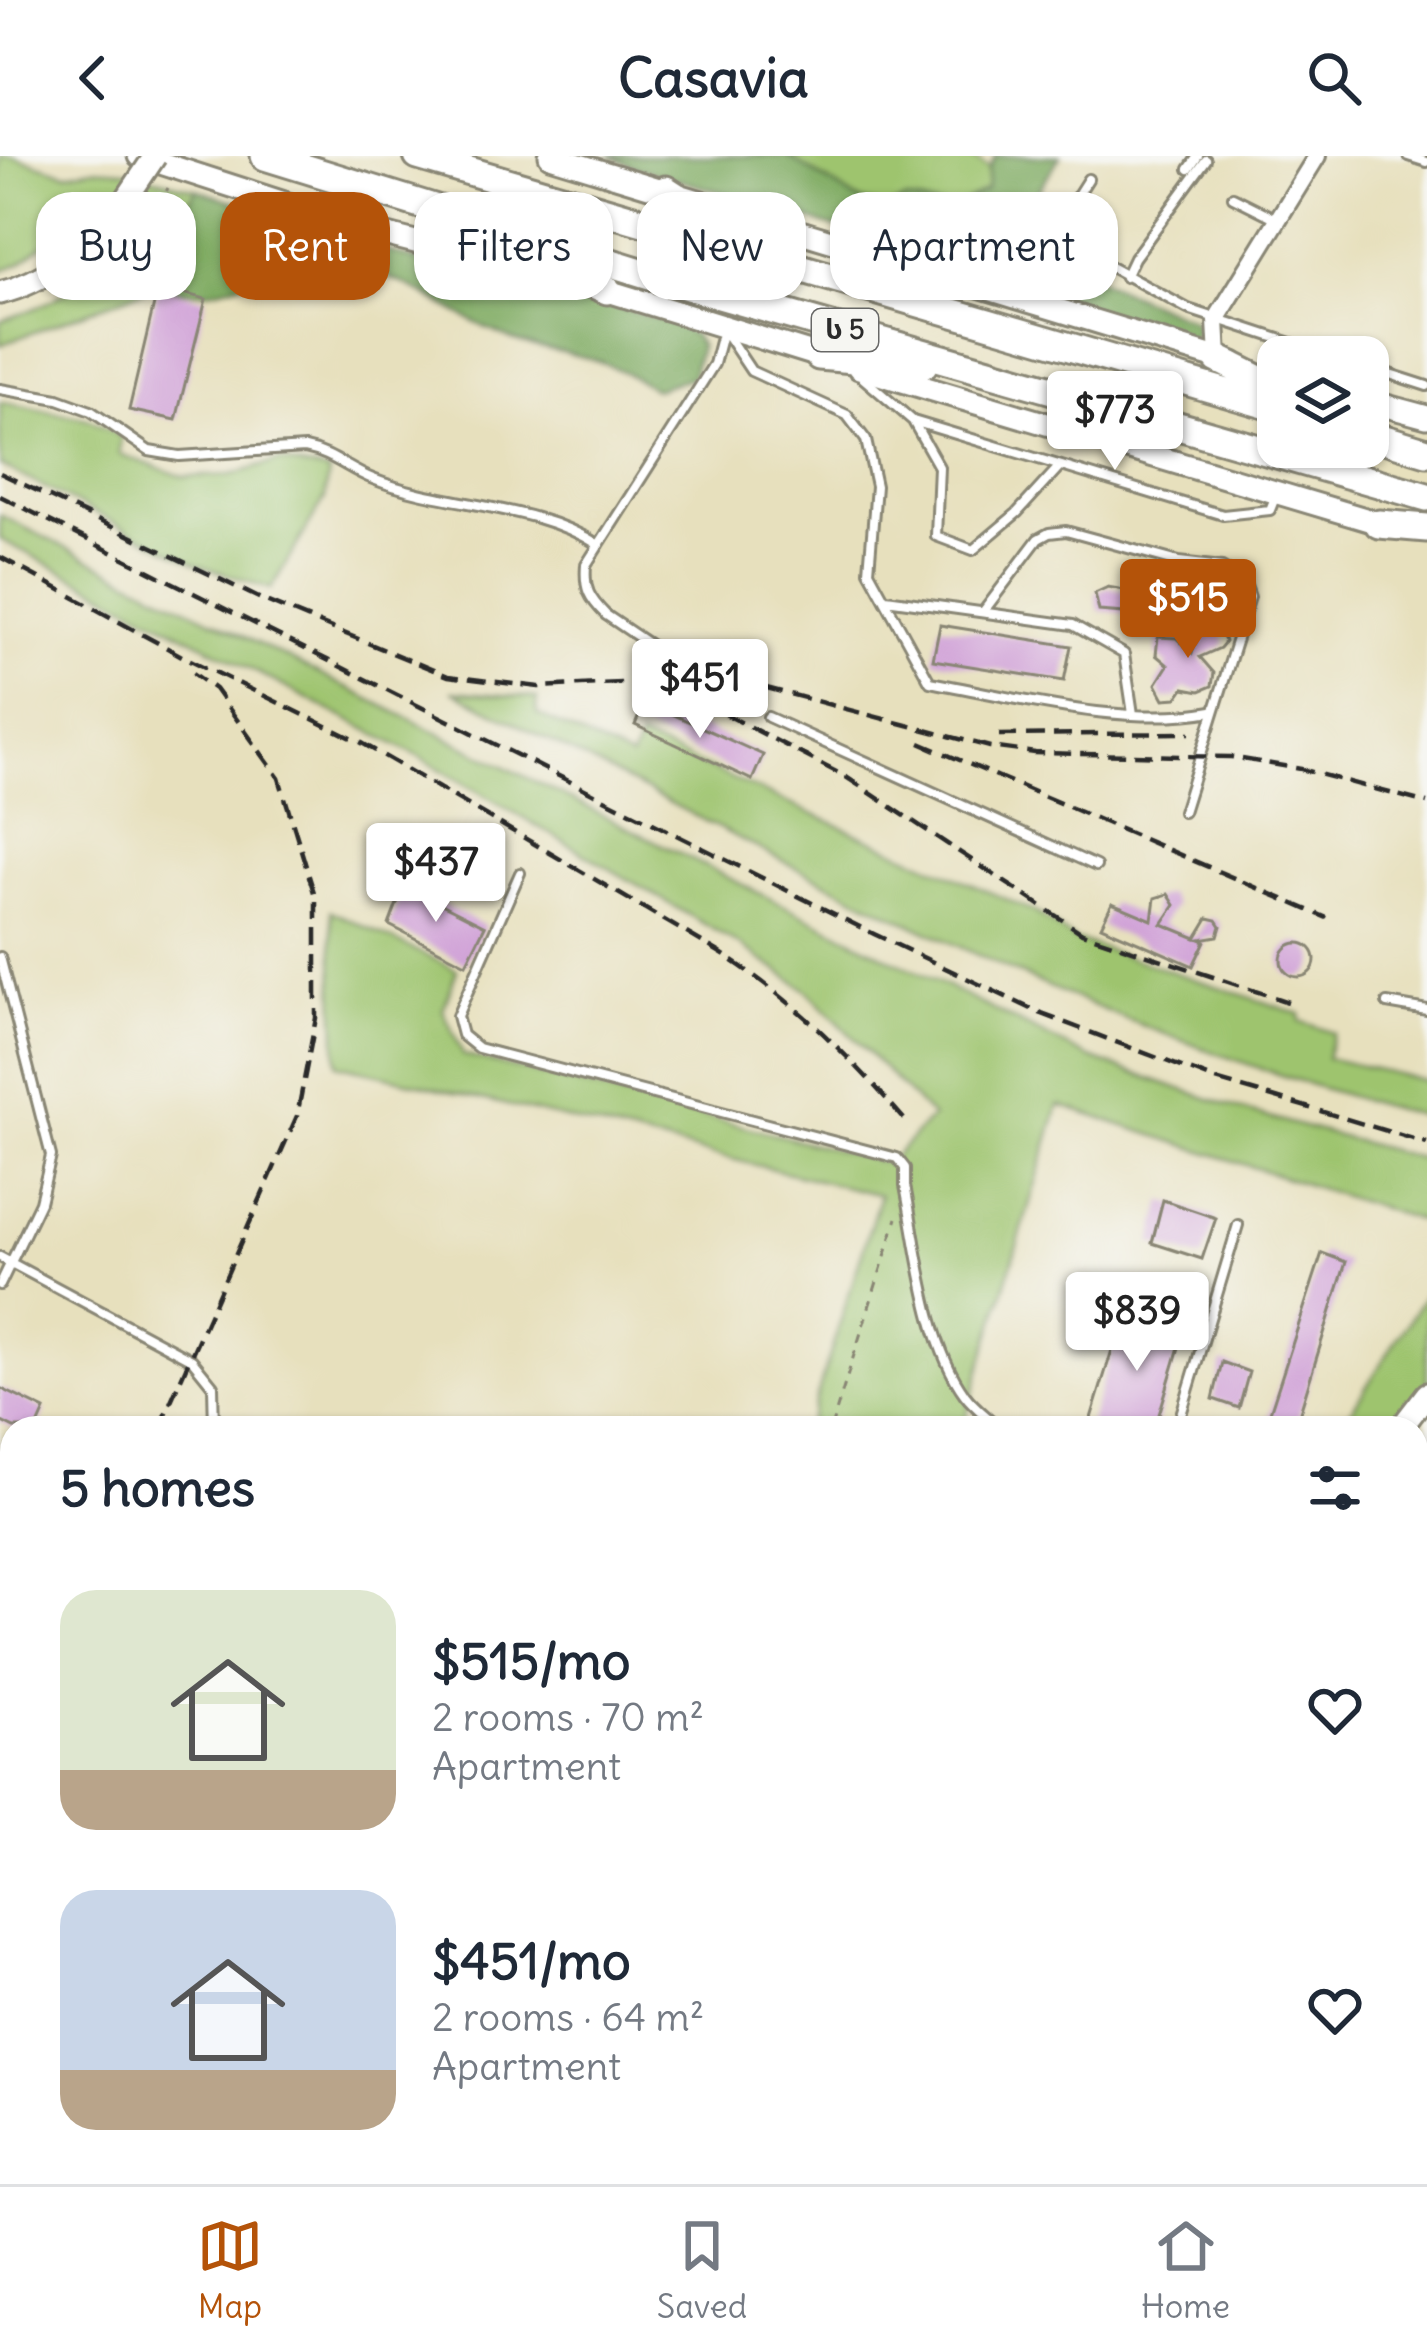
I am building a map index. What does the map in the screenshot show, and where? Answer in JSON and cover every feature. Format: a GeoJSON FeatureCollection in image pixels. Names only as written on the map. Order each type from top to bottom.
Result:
{"type":"FeatureCollection","features":[{"type":"Feature","properties":{"kind":"highway","name":"ს 5"},"geometry":{"type":"LineString","coordinates":[[265,156],[408,202],[1427,497]]}},
{"type":"Feature","properties":{"kind":"highway","name":"ს 5"},"geometry":{"type":"LineString","coordinates":[[418,156],[637,220]]}},
{"type":"Feature","properties":{"kind":"highway"},"geometry":{"type":"LineString","coordinates":[[408,202],[414,205]]}},
{"type":"Feature","properties":{"kind":"highway","name":"ს 5"},"geometry":{"type":"LineString","coordinates":[[806,270],[1257,402]]}},
{"type":"Feature","properties":{"kind":"highway"},"geometry":{"type":"LineString","coordinates":[[819,356],[983,370]]}},
{"type":"Feature","properties":{"kind":"highway"},"geometry":{"type":"LineString","coordinates":[[1218,359],[1257,378]]}},
{"type":"Feature","properties":{"kind":"highway"},"geometry":{"type":"LineString","coordinates":[[1389,440],[1427,452]]}},
{"type":"Feature","properties":{"kind":"highway"},"geometry":{"type":"LineString","coordinates":[[1379,524],[1427,532]]}},
{"type":"Feature","properties":{"kind":"street"},"geometry":{"type":"LineString","coordinates":[[139,156],[414,242]]}},
{"type":"Feature","properties":{"kind":"street"},"geometry":{"type":"LineString","coordinates":[[138,192],[155,156]]}},
{"type":"Feature","properties":{"kind":"street"},"geometry":{"type":"LineString","coordinates":[[550,156],[1257,370]]}},
{"type":"Feature","properties":{"kind":"street"},"geometry":{"type":"LineString","coordinates":[[573,156],[608,173]]}},
{"type":"Feature","properties":{"kind":"street"},"geometry":{"type":"LineString","coordinates":[[1218,359],[1216,320],[1317,156]]}},
{"type":"Feature","properties":{"kind":"street"},"geometry":{"type":"LineString","coordinates":[[0,293],[36,279]]}},
{"type":"Feature","properties":{"kind":"street"},"geometry":{"type":"LineString","coordinates":[[613,292],[1379,524]]}},
{"type":"Feature","properties":{"kind":"street"},"geometry":{"type":"LineString","coordinates":[[1389,407],[1427,417]]}},
{"type":"Feature","properties":{"kind":"lane"},"geometry":{"type":"LineString","coordinates":[[1408,156],[1427,162]]}},
{"type":"Feature","properties":{"kind":"lane"},"geometry":{"type":"LineString","coordinates":[[1189,169],[1202,158]]}},
{"type":"Feature","properties":{"kind":"lane"},"geometry":{"type":"LineString","coordinates":[[1125,278],[1202,158]]}},
{"type":"Feature","properties":{"kind":"lane"},"geometry":{"type":"LineString","coordinates":[[1088,179],[1051,232],[1125,278],[1216,320],[1267,336]]}},
{"type":"Feature","properties":{"kind":"lane"},"geometry":{"type":"LineString","coordinates":[[1234,197],[1279,220]]}},
{"type":"Feature","properties":{"kind":"lane"},"geometry":{"type":"LineString","coordinates":[[723,329],[714,364],[586,565],[584,585],[589,598],[606,615],[732,700]]}},
{"type":"Feature","properties":{"kind":"lane"},"geometry":{"type":"LineString","coordinates":[[723,329],[751,371],[847,415],[866,440],[876,486],[868,571],[930,682],[1133,714],[1179,717],[1212,711]]}},
{"type":"Feature","properties":{"kind":"lane"},"geometry":{"type":"LineString","coordinates":[[849,365],[913,422],[939,467],[936,536],[973,550],[1017,513],[1059,466]]}},
{"type":"Feature","properties":{"kind":"lane"},"geometry":{"type":"LineString","coordinates":[[1389,374],[1427,386]]}},
{"type":"Feature","properties":{"kind":"lane"},"geometry":{"type":"LineString","coordinates":[[0,389],[58,399],[91,411],[149,451],[179,456],[305,448],[324,452],[371,478],[566,525],[598,545]]}},
{"type":"Feature","properties":{"kind":"lane"},"geometry":{"type":"LineString","coordinates":[[913,422],[1223,515],[1270,510],[1277,491]]}},
{"type":"Feature","properties":{"kind":"lane"},"geometry":{"type":"LineString","coordinates":[[983,613],[1038,539],[1049,533],[1066,531],[1180,562],[1222,567],[1244,580],[1250,597],[1183,812]]}},
{"type":"Feature","properties":{"kind":"lane"},"geometry":{"type":"LineString","coordinates":[[885,599],[1073,625],[1124,654],[1133,714]]}},
{"type":"Feature","properties":{"kind":"lane"},"geometry":{"type":"LineString","coordinates":[[768,717],[1096,866]]}},
{"type":"Feature","properties":{"kind":"lane"},"geometry":{"type":"LineString","coordinates":[[520,873],[467,986],[457,1016],[462,1035],[478,1048],[554,1071],[897,1158],[905,1168],[928,1306],[946,1358],[965,1395],[987,1416]]}},
{"type":"Feature","properties":{"kind":"lane"},"geometry":{"type":"LineString","coordinates":[[0,957],[51,1156],[40,1202],[0,1285]]}},
{"type":"Feature","properties":{"kind":"lane"},"geometry":{"type":"LineString","coordinates":[[1387,1003],[1427,1010]]}},
{"type":"Feature","properties":{"kind":"lane"},"geometry":{"type":"LineString","coordinates":[[1181,1416],[1238,1225]]}},
{"type":"Feature","properties":{"kind":"lane"},"geometry":{"type":"LineString","coordinates":[[0,1257],[192,1360],[213,1386],[214,1416]]}},
{"type":"Feature","properties":{"kind":"path"},"geometry":{"type":"LineString","coordinates":[[165,192],[177,170]]}},
{"type":"Feature","properties":{"kind":"path"},"geometry":{"type":"LineString","coordinates":[[835,1416],[905,1186]]}},
{"type":"Feature","properties":{"kind":"green space"},"geometry":{"type":"Polygon","coordinates":[[[0,156],[66,173],[93,168],[125,170],[196,189],[36,192],[36,251],[0,271],[0,156]]]}},
{"type":"Feature","properties":{"kind":"green space"},"geometry":{"type":"Polygon","coordinates":[[[609,156],[787,156],[845,192],[830,192],[830,226],[806,218],[806,192],[720,192],[609,156]]]}},
{"type":"Feature","properties":{"kind":"green space"},"geometry":{"type":"Polygon","coordinates":[[[787,156],[969,156],[989,168],[987,189],[982,192],[845,192],[787,156]]]}},
{"type":"Feature","properties":{"kind":"green space"},"geometry":{"type":"Polygon","coordinates":[[[996,156],[1060,156],[1039,192],[982,192],[987,189],[996,156]]]}},
{"type":"Feature","properties":{"kind":"green space"},"geometry":{"type":"Polygon","coordinates":[[[194,192],[220,197],[220,289],[200,292],[196,292],[194,192]]]}},
{"type":"Feature","properties":{"kind":"green space"},"geometry":{"type":"Polygon","coordinates":[[[390,252],[414,260],[414,289],[390,278],[390,252]]]}},
{"type":"Feature","properties":{"kind":"green space"},"geometry":{"type":"Polygon","coordinates":[[[1118,288],[1193,320],[1198,329],[1187,341],[1060,300],[1118,300],[1118,288]]]}},
{"type":"Feature","properties":{"kind":"green space"},"geometry":{"type":"Polygon","coordinates":[[[51,300],[117,300],[0,345],[0,321],[51,300]]]}},
{"type":"Feature","properties":{"kind":"green space"},"geometry":{"type":"Polygon","coordinates":[[[435,300],[594,300],[671,323],[694,335],[700,346],[692,377],[655,389],[597,361],[481,326],[435,300]]]}},
{"type":"Feature","properties":{"kind":"green space"},"geometry":{"type":"Polygon","coordinates":[[[0,402],[88,419],[121,437],[119,454],[184,477],[231,475],[279,461],[329,472],[325,498],[271,589],[199,565],[0,465],[0,402]]]}},
{"type":"Feature","properties":{"kind":"green space"},"geometry":{"type":"Polygon","coordinates":[[[0,515],[1090,1058],[1248,1112],[1427,1160],[1427,1223],[1059,1105],[967,1416],[811,1416],[880,1195],[337,1064],[331,911],[457,970],[443,1010],[463,1055],[888,1163],[932,1117],[805,989],[740,945],[416,755],[0,539],[0,515]]]}},
{"type":"Feature","properties":{"kind":"green space"},"geometry":{"type":"Polygon","coordinates":[[[452,691],[537,698],[537,714],[631,759],[640,738],[1035,912],[1073,939],[1300,1014],[1299,1021],[1333,1033],[1326,1058],[1427,1081],[1427,1117],[1299,1081],[1050,987],[808,874],[452,691]]]}},
{"type":"Feature","properties":{"kind":"green space"},"geometry":{"type":"Polygon","coordinates":[[[1427,1292],[1427,1386],[1402,1416],[1348,1416],[1427,1292]]]}},
{"type":"Feature","properties":{"kind":"building"},"geometry":{"type":"Polygon","coordinates":[[[206,299],[176,420],[129,410],[155,300],[206,299]]]}},
{"type":"Feature","properties":{"kind":"building"},"geometry":{"type":"Polygon","coordinates":[[[1137,566],[1149,572],[1154,597],[1181,585],[1196,605],[1174,612],[1155,599],[1152,614],[1125,617],[1124,613],[1099,611],[1095,593],[1108,587],[1124,590],[1126,573],[1137,566]]]}},
{"type":"Feature","properties":{"kind":"building"},"geometry":{"type":"Polygon","coordinates":[[[1215,612],[1225,642],[1200,657],[1214,673],[1212,686],[1200,691],[1184,688],[1177,698],[1164,699],[1156,684],[1168,665],[1156,655],[1158,637],[1176,638],[1192,653],[1200,630],[1215,612]]]}},
{"type":"Feature","properties":{"kind":"building"},"geometry":{"type":"Polygon","coordinates":[[[940,625],[1071,646],[1064,681],[933,660],[940,625]]]}},
{"type":"Feature","properties":{"kind":"building"},"geometry":{"type":"Polygon","coordinates":[[[645,702],[763,755],[752,780],[635,725],[645,702]]]}},
{"type":"Feature","properties":{"kind":"building"},"geometry":{"type":"Polygon","coordinates":[[[404,885],[485,926],[466,964],[389,925],[404,885]]]}},
{"type":"Feature","properties":{"kind":"building"},"geometry":{"type":"Polygon","coordinates":[[[1168,894],[1175,905],[1162,924],[1196,938],[1208,918],[1221,926],[1218,936],[1200,939],[1205,941],[1193,966],[1101,926],[1112,903],[1152,920],[1155,898],[1168,894]]]}},
{"type":"Feature","properties":{"kind":"building"},"geometry":{"type":"Polygon","coordinates":[[[1298,943],[1310,948],[1315,960],[1310,972],[1298,977],[1286,972],[1281,960],[1286,948],[1298,943]]]}},
{"type":"Feature","properties":{"kind":"building"},"geometry":{"type":"Polygon","coordinates":[[[1163,1200],[1216,1218],[1202,1259],[1152,1243],[1163,1200]]]}},
{"type":"Feature","properties":{"kind":"building"},"geometry":{"type":"Polygon","coordinates":[[[1322,1253],[1346,1262],[1299,1416],[1269,1416],[1322,1253]]]}},
{"type":"Feature","properties":{"kind":"building"},"geometry":{"type":"Polygon","coordinates":[[[1124,1311],[1185,1327],[1159,1416],[1092,1416],[1124,1311]]]}},
{"type":"Feature","properties":{"kind":"building"},"geometry":{"type":"Polygon","coordinates":[[[1222,1362],[1249,1372],[1239,1408],[1213,1399],[1222,1362]]]}},
{"type":"Feature","properties":{"kind":"building"},"geometry":{"type":"Polygon","coordinates":[[[0,1388],[45,1410],[42,1416],[0,1416],[0,1388]]]}},
{"type":"Feature","properties":{"kind":"railway"},"geometry":{"type":"LineString","coordinates":[[0,473],[261,599],[448,676],[539,687],[701,679],[744,682],[990,747],[1035,753],[1231,757],[1301,769],[1427,803]]}},
{"type":"Feature","properties":{"kind":"railway"},"geometry":{"type":"LineString","coordinates":[[0,496],[1042,1014],[1216,1080],[1427,1143]]}},
{"type":"Feature","properties":{"kind":"railway"},"geometry":{"type":"LineString","coordinates":[[0,557],[182,656],[362,743],[719,952],[820,1031],[909,1125]]}},
{"type":"Feature","properties":{"kind":"railway"},"geometry":{"type":"LineString","coordinates":[[164,1416],[297,1116],[316,1018],[316,899],[279,778],[215,689],[193,673]]}},
{"type":"Feature","properties":{"kind":"railway"},"geometry":{"type":"LineString","coordinates":[[649,689],[708,705],[846,777],[1082,933],[1288,1002]]}},
{"type":"Feature","properties":{"kind":"railway"},"geometry":{"type":"LineString","coordinates":[[999,735],[1190,733]]}},
{"type":"Feature","properties":{"kind":"railway"},"geometry":{"type":"LineString","coordinates":[[920,743],[1327,918]]}}]}
